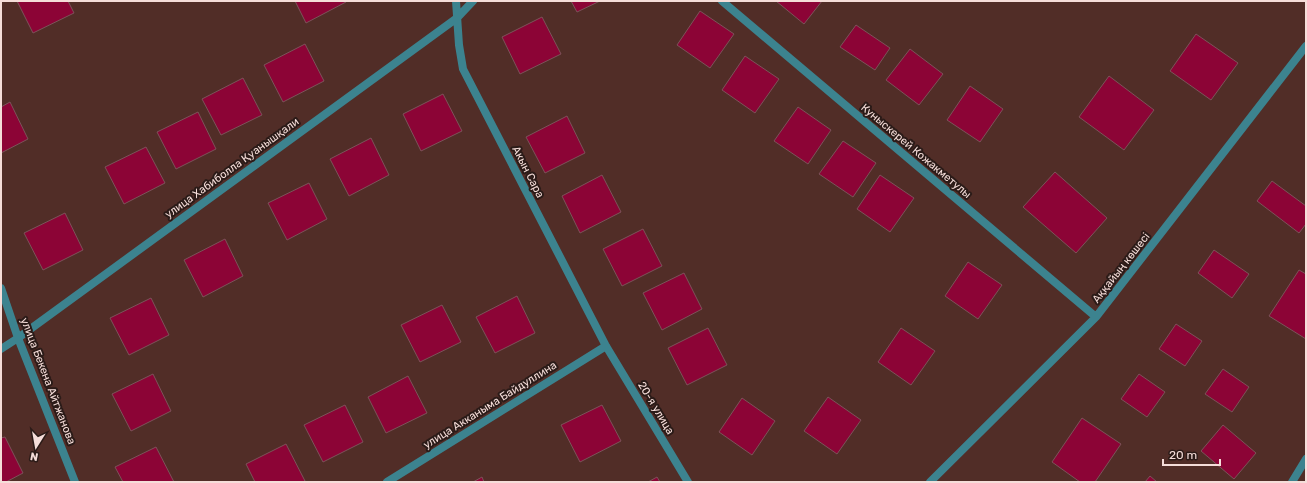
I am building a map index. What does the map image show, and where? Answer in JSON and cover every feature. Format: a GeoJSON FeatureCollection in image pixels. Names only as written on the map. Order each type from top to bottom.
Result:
{"type":"FeatureCollection","features":[{"type":"Feature","properties":{"kind":"street","name":"Акын Сара"},"geometry":{"type":"LineString","coordinates":[[456,1],[459,45],[463,69],[606,346]]}},
{"type":"Feature","properties":{"kind":"street","name":"улица Хабиболла Қуанышқали"},"geometry":{"type":"LineString","coordinates":[[1,349],[457,18],[473,1]]}},
{"type":"Feature","properties":{"kind":"street","name":"Куныскерей Кожакметулы"},"geometry":{"type":"LineString","coordinates":[[722,1],[1096,317]]}},
{"type":"Feature","properties":{"kind":"street","name":"Аққайың көшесі"},"geometry":{"type":"LineString","coordinates":[[930,482],[1096,317],[1306,46]]}},
{"type":"Feature","properties":{"kind":"street","name":"улица Бекена Айтжанова"},"geometry":{"type":"LineString","coordinates":[[1,288],[18,338],[75,482]]}},
{"type":"Feature","properties":{"kind":"street","name":"улица Акканыма Байдуллина"},"geometry":{"type":"LineString","coordinates":[[387,482],[606,346]]}},
{"type":"Feature","properties":{"kind":"street","name":"20-я улица"},"geometry":{"type":"LineString","coordinates":[[606,346],[688,482]]}},
{"type":"Feature","properties":{"kind":"street"},"geometry":{"type":"LineString","coordinates":[[1292,482],[1306,459]]}},
{"type":"Feature","properties":{"kind":"building"},"geometry":{"type":"Polygon","coordinates":[[[17,1],[68,1],[74,13],[33,33],[17,1]]]}},
{"type":"Feature","properties":{"kind":"building"},"geometry":{"type":"Polygon","coordinates":[[[295,1],[346,1],[346,2],[306,23],[295,1]]]}},
{"type":"Feature","properties":{"kind":"building"},"geometry":{"type":"Polygon","coordinates":[[[571,1],[600,1],[577,12],[571,1]]]}},
{"type":"Feature","properties":{"kind":"building"},"geometry":{"type":"Polygon","coordinates":[[[776,1],[822,1],[804,24],[776,1]]]}},
{"type":"Feature","properties":{"kind":"building"},"geometry":{"type":"Polygon","coordinates":[[[700,11],[734,34],[710,68],[677,45],[700,11]]]}},
{"type":"Feature","properties":{"kind":"building"},"geometry":{"type":"Polygon","coordinates":[[[542,17],[561,54],[520,74],[502,37],[542,17]]]}},
{"type":"Feature","properties":{"kind":"building"},"geometry":{"type":"Polygon","coordinates":[[[856,25],[890,48],[875,70],[840,47],[856,25]]]}},
{"type":"Feature","properties":{"kind":"building"},"geometry":{"type":"Polygon","coordinates":[[[1196,34],[1238,63],[1211,100],[1170,71],[1196,34]]]}},
{"type":"Feature","properties":{"kind":"building"},"geometry":{"type":"Polygon","coordinates":[[[305,44],[324,81],[283,102],[264,65],[305,44]]]}},
{"type":"Feature","properties":{"kind":"building"},"geometry":{"type":"Polygon","coordinates":[[[910,49],[943,74],[919,105],[886,80],[910,49]]]}},
{"type":"Feature","properties":{"kind":"building"},"geometry":{"type":"Polygon","coordinates":[[[745,56],[779,79],[755,113],[722,90],[745,56]]]}},
{"type":"Feature","properties":{"kind":"building"},"geometry":{"type":"Polygon","coordinates":[[[1109,76],[1154,110],[1124,150],[1079,117],[1109,76]]]}},
{"type":"Feature","properties":{"kind":"building"},"geometry":{"type":"Polygon","coordinates":[[[243,78],[262,115],[221,135],[202,99],[243,78]]]}},
{"type":"Feature","properties":{"kind":"building"},"geometry":{"type":"Polygon","coordinates":[[[970,86],[1003,109],[980,142],[947,120],[970,86]]]}},
{"type":"Feature","properties":{"kind":"building"},"geometry":{"type":"Polygon","coordinates":[[[443,94],[462,131],[421,151],[403,114],[443,94]]]}},
{"type":"Feature","properties":{"kind":"building"},"geometry":{"type":"Polygon","coordinates":[[[10,102],[28,139],[1,153],[1,107],[10,102]]]}},
{"type":"Feature","properties":{"kind":"building"},"geometry":{"type":"Polygon","coordinates":[[[798,107],[831,130],[808,164],[774,141],[798,107]]]}},
{"type":"Feature","properties":{"kind":"building"},"geometry":{"type":"Polygon","coordinates":[[[198,112],[216,149],[176,169],[157,132],[198,112]]]}},
{"type":"Feature","properties":{"kind":"building"},"geometry":{"type":"Polygon","coordinates":[[[567,116],[585,153],[545,173],[526,137],[567,116]]]}},
{"type":"Feature","properties":{"kind":"building"},"geometry":{"type":"Polygon","coordinates":[[[371,138],[389,175],[349,196],[330,159],[371,138]]]}},
{"type":"Feature","properties":{"kind":"building"},"geometry":{"type":"Polygon","coordinates":[[[843,141],[876,163],[853,197],[819,174],[843,141]]]}},
{"type":"Feature","properties":{"kind":"building"},"geometry":{"type":"Polygon","coordinates":[[[146,147],[165,183],[124,204],[105,167],[146,147]]]}},
{"type":"Feature","properties":{"kind":"building"},"geometry":{"type":"Polygon","coordinates":[[[1055,172],[1107,218],[1076,253],[1023,207],[1055,172]]]}},
{"type":"Feature","properties":{"kind":"building"},"geometry":{"type":"Polygon","coordinates":[[[602,175],[621,212],[580,233],[562,196],[602,175]]]}},
{"type":"Feature","properties":{"kind":"building"},"geometry":{"type":"Polygon","coordinates":[[[880,175],[914,198],[890,232],[857,209],[880,175]]]}},
{"type":"Feature","properties":{"kind":"building"},"geometry":{"type":"Polygon","coordinates":[[[1272,181],[1306,206],[1306,224],[1299,233],[1257,201],[1272,181]]]}},
{"type":"Feature","properties":{"kind":"building"},"geometry":{"type":"Polygon","coordinates":[[[309,183],[327,219],[287,240],[268,203],[309,183]]]}},
{"type":"Feature","properties":{"kind":"building"},"geometry":{"type":"Polygon","coordinates":[[[65,213],[83,250],[43,270],[24,233],[65,213]]]}},
{"type":"Feature","properties":{"kind":"building"},"geometry":{"type":"Polygon","coordinates":[[[643,229],[662,266],[622,286],[603,249],[643,229]]]}},
{"type":"Feature","properties":{"kind":"building"},"geometry":{"type":"Polygon","coordinates":[[[225,239],[243,276],[203,297],[184,260],[225,239]]]}},
{"type":"Feature","properties":{"kind":"building"},"geometry":{"type":"Polygon","coordinates":[[[1214,250],[1249,274],[1232,298],[1198,273],[1214,250]]]}},
{"type":"Feature","properties":{"kind":"building"},"geometry":{"type":"Polygon","coordinates":[[[968,262],[1002,285],[978,319],[945,296],[968,262]]]}},
{"type":"Feature","properties":{"kind":"building"},"geometry":{"type":"Polygon","coordinates":[[[1299,270],[1306,274],[1306,339],[1269,316],[1299,270]]]}},
{"type":"Feature","properties":{"kind":"building"},"geometry":{"type":"Polygon","coordinates":[[[684,273],[702,309],[662,330],[643,293],[684,273]]]}},
{"type":"Feature","properties":{"kind":"building"},"geometry":{"type":"Polygon","coordinates":[[[517,296],[535,333],[495,353],[476,317],[517,296]]]}},
{"type":"Feature","properties":{"kind":"building"},"geometry":{"type":"Polygon","coordinates":[[[151,298],[169,335],[129,355],[110,318],[151,298]]]}},
{"type":"Feature","properties":{"kind":"building"},"geometry":{"type":"Polygon","coordinates":[[[442,305],[461,342],[420,362],[401,325],[442,305]]]}},
{"type":"Feature","properties":{"kind":"building"},"geometry":{"type":"Polygon","coordinates":[[[1176,324],[1202,341],[1185,366],[1159,349],[1176,324]]]}},
{"type":"Feature","properties":{"kind":"building"},"geometry":{"type":"Polygon","coordinates":[[[708,328],[727,365],[687,385],[668,348],[708,328]]]}},
{"type":"Feature","properties":{"kind":"building"},"geometry":{"type":"Polygon","coordinates":[[[901,328],[935,351],[911,385],[878,362],[901,328]]]}},
{"type":"Feature","properties":{"kind":"building"},"geometry":{"type":"Polygon","coordinates":[[[1223,369],[1249,387],[1232,412],[1205,394],[1223,369]]]}},
{"type":"Feature","properties":{"kind":"building"},"geometry":{"type":"Polygon","coordinates":[[[153,374],[171,411],[131,431],[112,394],[153,374]]]}},
{"type":"Feature","properties":{"kind":"building"},"geometry":{"type":"Polygon","coordinates":[[[1139,374],[1165,392],[1147,417],[1121,399],[1139,374]]]}},
{"type":"Feature","properties":{"kind":"building"},"geometry":{"type":"Polygon","coordinates":[[[408,376],[427,413],[386,433],[368,397],[408,376]]]}},
{"type":"Feature","properties":{"kind":"building"},"geometry":{"type":"Polygon","coordinates":[[[828,397],[861,420],[837,454],[804,431],[828,397]]]}},
{"type":"Feature","properties":{"kind":"building"},"geometry":{"type":"Polygon","coordinates":[[[742,398],[775,421],[752,455],[719,432],[742,398]]]}},
{"type":"Feature","properties":{"kind":"building"},"geometry":{"type":"Polygon","coordinates":[[[345,405],[363,442],[323,462],[304,425],[345,405]]]}},
{"type":"Feature","properties":{"kind":"building"},"geometry":{"type":"Polygon","coordinates":[[[602,405],[621,441],[580,462],[561,425],[602,405]]]}},
{"type":"Feature","properties":{"kind":"building"},"geometry":{"type":"Polygon","coordinates":[[[1082,418],[1121,444],[1095,482],[1080,482],[1052,462],[1082,418]]]}},
{"type":"Feature","properties":{"kind":"building"},"geometry":{"type":"Polygon","coordinates":[[[1223,425],[1256,453],[1234,479],[1201,451],[1223,425]]]}},
{"type":"Feature","properties":{"kind":"building"},"geometry":{"type":"Polygon","coordinates":[[[5,437],[23,473],[6,482],[1,482],[1,438],[5,437]]]}},
{"type":"Feature","properties":{"kind":"building"},"geometry":{"type":"Polygon","coordinates":[[[286,444],[305,481],[255,482],[246,464],[286,444]]]}},
{"type":"Feature","properties":{"kind":"building"},"geometry":{"type":"Polygon","coordinates":[[[156,447],[174,482],[123,482],[115,467],[156,447]]]}},
{"type":"Feature","properties":{"kind":"building"},"geometry":{"type":"Polygon","coordinates":[[[1150,476],[1157,482],[1145,482],[1150,476]]]}},
{"type":"Feature","properties":{"kind":"building"},"geometry":{"type":"Polygon","coordinates":[[[482,477],[484,482],[473,482],[482,477]]]}},
{"type":"Feature","properties":{"kind":"building"},"geometry":{"type":"Polygon","coordinates":[[[657,477],[660,482],[648,482],[657,477]]]}}]}
